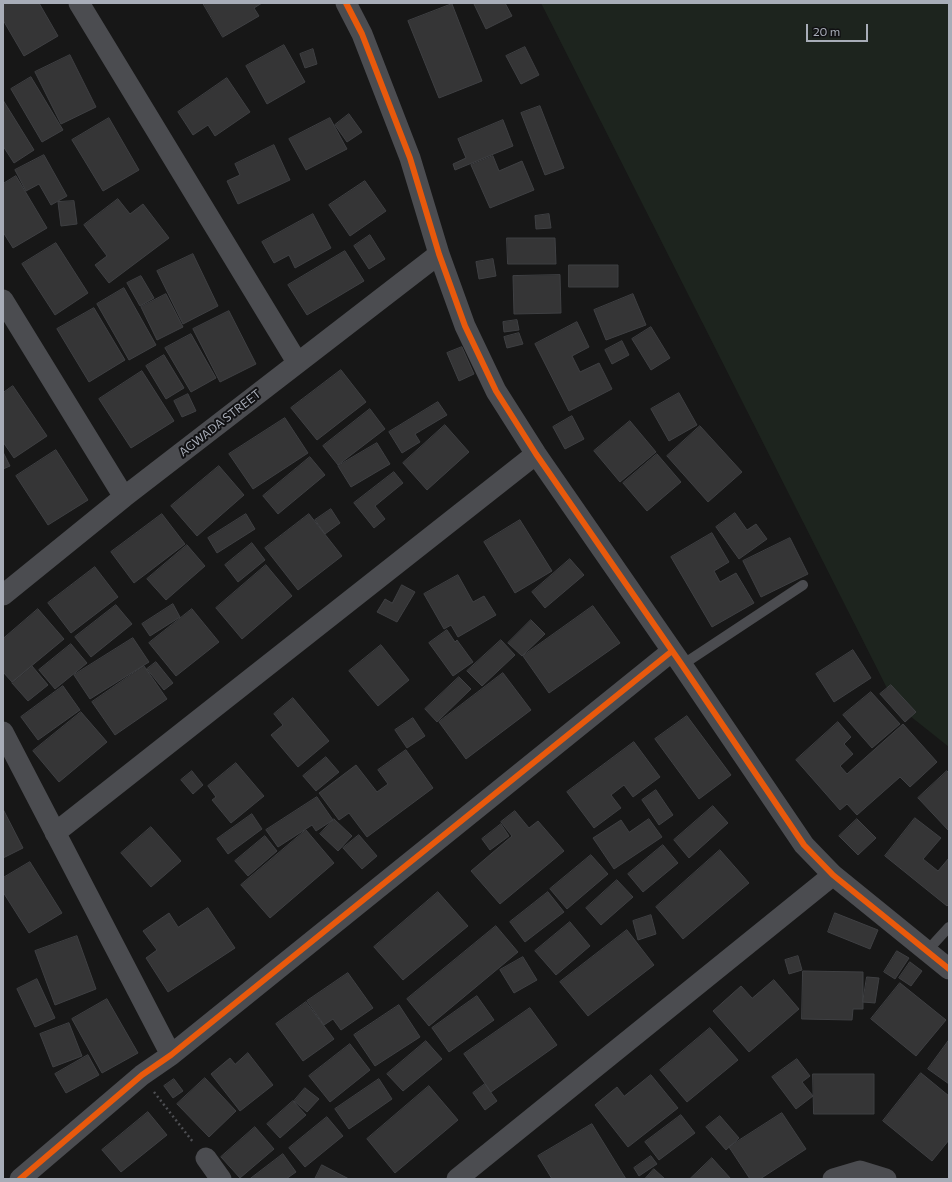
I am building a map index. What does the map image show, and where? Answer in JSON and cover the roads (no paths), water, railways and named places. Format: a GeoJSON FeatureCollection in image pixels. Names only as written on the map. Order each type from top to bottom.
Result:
{"type":"FeatureCollection","features":[{"type":"Feature","properties":{"kind":"street"},"geometry":{"type":"LineString","coordinates":[[79,3],[297,362]]}},
{"type":"Feature","properties":{"kind":"street"},"geometry":{"type":"LineString","coordinates":[[346,3],[362,34],[410,158],[439,254],[465,326],[496,390],[536,454],[804,845],[833,875],[949,969]]}},
{"type":"Feature","properties":{"kind":"street","name":"AGWADA STREET"},"geometry":{"type":"LineString","coordinates":[[3,595],[124,497],[297,362],[439,254]]}},
{"type":"Feature","properties":{"kind":"street"},"geometry":{"type":"LineString","coordinates":[[3,300],[124,497]]}},
{"type":"Feature","properties":{"kind":"street"},"geometry":{"type":"LineString","coordinates":[[55,833],[536,454]]}},
{"type":"Feature","properties":{"kind":"street"},"geometry":{"type":"LineString","coordinates":[[20,1179],[142,1075],[171,1054],[677,658]]}},
{"type":"Feature","properties":{"kind":"street"},"geometry":{"type":"LineString","coordinates":[[3,732],[171,1054]]}},
{"type":"Feature","properties":{"kind":"street"},"geometry":{"type":"LineString","coordinates":[[456,1179],[833,875]]}},
{"type":"Feature","properties":{"kind":"street"},"geometry":{"type":"LineString","coordinates":[[206,1158],[221,1179]]}},
{"type":"Feature","properties":{"kind":"street"},"geometry":{"type":"LineString","coordinates":[[832,1179],[860,1171],[886,1179]]}},
{"type":"Feature","properties":{"kind":"lane"},"geometry":{"type":"LineString","coordinates":[[677,658],[803,586]]}},
{"type":"Feature","properties":{"kind":"lane"},"geometry":{"type":"LineString","coordinates":[[927,951],[949,927]]}}]}
